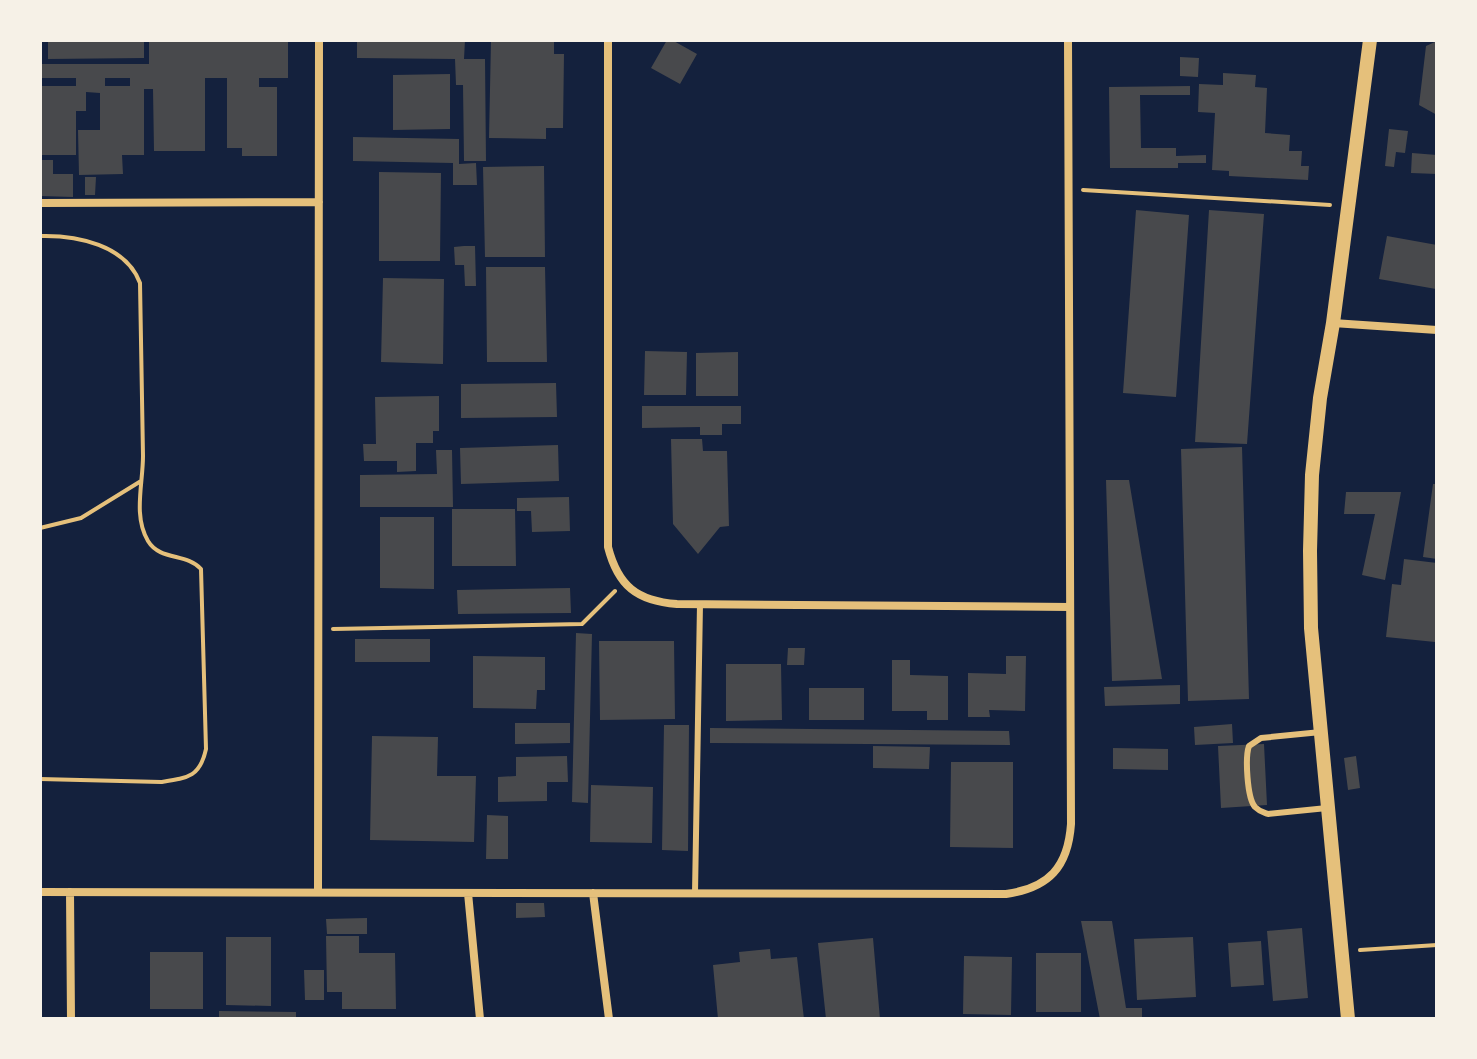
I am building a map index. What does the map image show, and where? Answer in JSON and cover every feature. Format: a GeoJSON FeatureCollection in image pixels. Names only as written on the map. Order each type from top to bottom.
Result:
{"type":"FeatureCollection","features":[{"type":"Feature","properties":{"kind":"street"},"geometry":{"type":"LineString","coordinates":[[318,892],[319,40]]}},
{"type":"Feature","properties":{"kind":"street"},"geometry":{"type":"LineString","coordinates":[[608,40],[608,547],[613,566],[624,582],[639,595],[657,602],[1070,607]]}},
{"type":"Feature","properties":{"kind":"street"},"geometry":{"type":"LineString","coordinates":[[40,892],[1006,894],[1040,884],[1054,873],[1070,841],[1071,824],[1068,40]]}},
{"type":"Feature","properties":{"kind":"street"},"geometry":{"type":"LineString","coordinates":[[1348,1019],[1311,628],[1310,551],[1317,429],[1370,40]]}},
{"type":"Feature","properties":{"kind":"street"},"geometry":{"type":"LineString","coordinates":[[40,203],[319,202]]}},
{"type":"Feature","properties":{"kind":"street"},"geometry":{"type":"LineString","coordinates":[[1333,323],[1437,330]]}},
{"type":"Feature","properties":{"kind":"street"},"geometry":{"type":"LineString","coordinates":[[70,892],[71,1019]]}},
{"type":"Feature","properties":{"kind":"street"},"geometry":{"type":"LineString","coordinates":[[468,893],[480,1019]]}},
{"type":"Feature","properties":{"kind":"street"},"geometry":{"type":"LineString","coordinates":[[593,893],[609,1019]]}},
{"type":"Feature","properties":{"kind":"lane"},"geometry":{"type":"LineString","coordinates":[[695,893],[700,604]]}},
{"type":"Feature","properties":{"kind":"lane"},"geometry":{"type":"LineString","coordinates":[[1321,732],[1261,738],[1249,746],[1247,760],[1251,800],[1260,812],[1268,814],[1328,808]]}},
{"type":"Feature","properties":{"kind":"path"},"geometry":{"type":"LineString","coordinates":[[1068,189],[1348,206]]}},
{"type":"Feature","properties":{"kind":"path"},"geometry":{"type":"LineString","coordinates":[[40,236],[61,236],[90,242],[118,256],[137,274],[140,283],[141,521],[149,542],[156,550],[194,561],[201,569],[206,749],[203,763],[193,775],[161,782],[40,779]]}},
{"type":"Feature","properties":{"kind":"path"},"geometry":{"type":"LineString","coordinates":[[40,528],[81,518],[141,481]]}},
{"type":"Feature","properties":{"kind":"path"},"geometry":{"type":"LineString","coordinates":[[318,629],[582,624],[624,582]]}},
{"type":"Feature","properties":{"kind":"path"},"geometry":{"type":"LineString","coordinates":[[1342,951],[1437,945]]}},
{"type":"Feature","properties":{"kind":"building"},"geometry":{"type":"Polygon","coordinates":[[[48,40],[144,40],[144,58],[48,59],[48,40]]]}},
{"type":"Feature","properties":{"kind":"building"},"geometry":{"type":"Polygon","coordinates":[[[149,40],[288,40],[288,78],[259,78],[259,87],[277,87],[277,156],[242,156],[242,148],[227,148],[227,78],[205,78],[205,151],[154,151],[153,89],[144,89],[144,155],[122,155],[123,174],[79,175],[78,130],[100,130],[100,93],[86,92],[86,111],[76,111],[76,155],[40,155],[40,86],[76,86],[76,78],[40,78],[40,64],[149,64],[149,40]],[[105,78],[105,86],[130,86],[130,78],[105,78]]]}},
{"type":"Feature","properties":{"kind":"building"},"geometry":{"type":"Polygon","coordinates":[[[357,40],[465,40],[464,59],[485,59],[486,161],[464,161],[463,85],[456,85],[455,59],[357,58],[357,40]]]}},
{"type":"Feature","properties":{"kind":"building"},"geometry":{"type":"Polygon","coordinates":[[[491,40],[554,40],[554,54],[564,54],[563,128],[546,128],[546,139],[489,138],[491,40]]]}},
{"type":"Feature","properties":{"kind":"building"},"geometry":{"type":"Polygon","coordinates":[[[667,40],[697,54],[680,84],[651,68],[667,40]]]}},
{"type":"Feature","properties":{"kind":"building"},"geometry":{"type":"Polygon","coordinates":[[[1437,41],[1437,115],[1419,105],[1426,46],[1437,41]]]}},
{"type":"Feature","properties":{"kind":"building"},"geometry":{"type":"Polygon","coordinates":[[[1180,57],[1199,58],[1198,77],[1180,76],[1180,57]]]}},
{"type":"Feature","properties":{"kind":"building"},"geometry":{"type":"Polygon","coordinates":[[[1223,73],[1256,75],[1255,87],[1267,88],[1265,133],[1290,135],[1289,151],[1302,151],[1301,166],[1309,166],[1308,180],[1229,176],[1229,171],[1212,170],[1215,113],[1198,112],[1199,84],[1223,85],[1223,73]]]}},
{"type":"Feature","properties":{"kind":"building"},"geometry":{"type":"Polygon","coordinates":[[[450,74],[450,129],[393,130],[393,75],[450,74]]]}},
{"type":"Feature","properties":{"kind":"building"},"geometry":{"type":"Polygon","coordinates":[[[1190,86],[1190,95],[1140,95],[1141,148],[1176,148],[1176,156],[1206,155],[1206,163],[1178,163],[1178,168],[1110,168],[1109,87],[1190,86]]]}},
{"type":"Feature","properties":{"kind":"building"},"geometry":{"type":"Polygon","coordinates":[[[1389,129],[1408,131],[1405,153],[1396,152],[1394,167],[1385,166],[1389,129]]]}},
{"type":"Feature","properties":{"kind":"building"},"geometry":{"type":"Polygon","coordinates":[[[353,137],[459,139],[459,164],[476,163],[477,185],[453,185],[453,163],[353,161],[353,137]]]}},
{"type":"Feature","properties":{"kind":"building"},"geometry":{"type":"Polygon","coordinates":[[[1412,153],[1437,155],[1437,174],[1411,173],[1412,153]]]}},
{"type":"Feature","properties":{"kind":"building"},"geometry":{"type":"Polygon","coordinates":[[[40,160],[53,160],[53,174],[73,174],[73,197],[40,196],[40,160]]]}},
{"type":"Feature","properties":{"kind":"building"},"geometry":{"type":"Polygon","coordinates":[[[544,166],[545,257],[485,257],[483,167],[544,166]]]}},
{"type":"Feature","properties":{"kind":"building"},"geometry":{"type":"Polygon","coordinates":[[[379,172],[441,173],[440,261],[379,261],[379,172]]]}},
{"type":"Feature","properties":{"kind":"building"},"geometry":{"type":"Polygon","coordinates":[[[85,177],[96,177],[95,195],[85,195],[85,177]]]}},
{"type":"Feature","properties":{"kind":"building"},"geometry":{"type":"Polygon","coordinates":[[[1136,210],[1189,215],[1176,397],[1123,393],[1136,210]]]}},
{"type":"Feature","properties":{"kind":"building"},"geometry":{"type":"Polygon","coordinates":[[[1209,210],[1264,214],[1247,444],[1195,442],[1209,210]]]}},
{"type":"Feature","properties":{"kind":"building"},"geometry":{"type":"Polygon","coordinates":[[[1387,236],[1437,245],[1436,289],[1379,279],[1387,236]]]}},
{"type":"Feature","properties":{"kind":"building"},"geometry":{"type":"Polygon","coordinates":[[[475,246],[476,286],[465,286],[464,265],[455,265],[454,247],[475,246]]]}},
{"type":"Feature","properties":{"kind":"building"},"geometry":{"type":"Polygon","coordinates":[[[486,267],[545,267],[547,362],[487,362],[486,267]]]}},
{"type":"Feature","properties":{"kind":"building"},"geometry":{"type":"Polygon","coordinates":[[[383,278],[444,279],[443,364],[381,362],[383,278]]]}},
{"type":"Feature","properties":{"kind":"building"},"geometry":{"type":"Polygon","coordinates":[[[645,351],[687,352],[686,395],[644,395],[645,351]]]}},
{"type":"Feature","properties":{"kind":"building"},"geometry":{"type":"Polygon","coordinates":[[[738,352],[738,396],[696,396],[696,353],[738,352]]]}},
{"type":"Feature","properties":{"kind":"building"},"geometry":{"type":"Polygon","coordinates":[[[556,383],[557,417],[461,418],[461,384],[556,383]]]}},
{"type":"Feature","properties":{"kind":"building"},"geometry":{"type":"Polygon","coordinates":[[[439,396],[439,431],[433,431],[433,443],[416,443],[416,471],[397,472],[397,461],[364,461],[363,444],[376,444],[375,397],[439,396]]]}},
{"type":"Feature","properties":{"kind":"building"},"geometry":{"type":"Polygon","coordinates":[[[642,406],[741,406],[741,424],[722,424],[722,435],[700,435],[700,427],[642,428],[642,406]]]}},
{"type":"Feature","properties":{"kind":"building"},"geometry":{"type":"Polygon","coordinates":[[[671,439],[702,439],[703,451],[727,451],[729,526],[720,527],[698,554],[673,524],[671,439]]]}},
{"type":"Feature","properties":{"kind":"building"},"geometry":{"type":"Polygon","coordinates":[[[558,445],[559,481],[461,484],[460,448],[558,445]]]}},
{"type":"Feature","properties":{"kind":"building"},"geometry":{"type":"Polygon","coordinates":[[[1242,447],[1249,699],[1188,701],[1181,449],[1242,447]]]}},
{"type":"Feature","properties":{"kind":"building"},"geometry":{"type":"Polygon","coordinates":[[[436,450],[452,450],[453,507],[360,507],[360,475],[437,474],[436,450]]]}},
{"type":"Feature","properties":{"kind":"building"},"geometry":{"type":"Polygon","coordinates":[[[1106,480],[1129,480],[1162,679],[1112,681],[1106,480]]]}},
{"type":"Feature","properties":{"kind":"building"},"geometry":{"type":"Polygon","coordinates":[[[1433,484],[1437,484],[1437,559],[1423,557],[1433,484]]]}},
{"type":"Feature","properties":{"kind":"building"},"geometry":{"type":"Polygon","coordinates":[[[1346,492],[1401,492],[1385,580],[1362,575],[1375,514],[1344,514],[1346,492]]]}},
{"type":"Feature","properties":{"kind":"building"},"geometry":{"type":"Polygon","coordinates":[[[569,497],[570,531],[532,532],[531,511],[517,511],[517,498],[569,497]]]}},
{"type":"Feature","properties":{"kind":"building"},"geometry":{"type":"Polygon","coordinates":[[[452,509],[515,509],[516,566],[452,566],[452,509]]]}},
{"type":"Feature","properties":{"kind":"building"},"geometry":{"type":"Polygon","coordinates":[[[380,517],[434,517],[434,589],[380,588],[380,517]]]}},
{"type":"Feature","properties":{"kind":"building"},"geometry":{"type":"Polygon","coordinates":[[[1404,559],[1437,563],[1435,642],[1386,637],[1392,584],[1401,585],[1404,559]]]}},
{"type":"Feature","properties":{"kind":"building"},"geometry":{"type":"Polygon","coordinates":[[[570,588],[571,613],[458,614],[457,590],[570,588]]]}},
{"type":"Feature","properties":{"kind":"building"},"geometry":{"type":"Polygon","coordinates":[[[576,633],[592,634],[588,803],[572,802],[576,633]]]}},
{"type":"Feature","properties":{"kind":"building"},"geometry":{"type":"Polygon","coordinates":[[[355,639],[430,639],[430,662],[355,662],[355,639]]]}},
{"type":"Feature","properties":{"kind":"building"},"geometry":{"type":"Polygon","coordinates":[[[599,641],[674,641],[675,719],[600,720],[599,641]]]}},
{"type":"Feature","properties":{"kind":"building"},"geometry":{"type":"Polygon","coordinates":[[[788,648],[805,648],[804,665],[787,665],[788,648]]]}},
{"type":"Feature","properties":{"kind":"building"},"geometry":{"type":"Polygon","coordinates":[[[473,656],[545,657],[545,690],[537,690],[536,709],[473,708],[473,656]]]}},
{"type":"Feature","properties":{"kind":"building"},"geometry":{"type":"Polygon","coordinates":[[[1006,656],[1026,656],[1025,711],[989,710],[990,717],[968,717],[968,673],[1006,674],[1006,656]]]}},
{"type":"Feature","properties":{"kind":"building"},"geometry":{"type":"Polygon","coordinates":[[[892,660],[910,660],[910,675],[948,676],[948,720],[927,720],[927,711],[892,711],[892,660]]]}},
{"type":"Feature","properties":{"kind":"building"},"geometry":{"type":"Polygon","coordinates":[[[726,664],[781,664],[782,720],[726,721],[726,664]]]}},
{"type":"Feature","properties":{"kind":"building"},"geometry":{"type":"Polygon","coordinates":[[[1180,685],[1180,704],[1105,706],[1104,687],[1180,685]]]}},
{"type":"Feature","properties":{"kind":"building"},"geometry":{"type":"Polygon","coordinates":[[[809,688],[864,688],[864,720],[809,720],[809,688]]]}},
{"type":"Feature","properties":{"kind":"building"},"geometry":{"type":"Polygon","coordinates":[[[515,723],[570,723],[570,743],[515,744],[515,723]]]}},
{"type":"Feature","properties":{"kind":"building"},"geometry":{"type":"Polygon","coordinates":[[[1232,724],[1233,743],[1195,745],[1194,727],[1232,724]]]}},
{"type":"Feature","properties":{"kind":"building"},"geometry":{"type":"Polygon","coordinates":[[[664,725],[689,725],[688,851],[662,850],[664,725]]]}},
{"type":"Feature","properties":{"kind":"building"},"geometry":{"type":"Polygon","coordinates":[[[710,728],[1009,731],[1010,745],[710,743],[710,728]]]}},
{"type":"Feature","properties":{"kind":"building"},"geometry":{"type":"Polygon","coordinates":[[[372,736],[438,737],[437,776],[476,776],[474,842],[370,840],[372,736]]]}},
{"type":"Feature","properties":{"kind":"building"},"geometry":{"type":"Polygon","coordinates":[[[1264,744],[1267,805],[1221,808],[1218,746],[1264,744]]]}},
{"type":"Feature","properties":{"kind":"building"},"geometry":{"type":"Polygon","coordinates":[[[873,746],[930,747],[929,769],[873,768],[873,746]]]}},
{"type":"Feature","properties":{"kind":"building"},"geometry":{"type":"Polygon","coordinates":[[[1113,748],[1168,749],[1168,770],[1113,769],[1113,748]]]}},
{"type":"Feature","properties":{"kind":"building"},"geometry":{"type":"Polygon","coordinates":[[[567,756],[568,782],[547,782],[547,801],[498,802],[498,777],[516,776],[516,757],[567,756]]]}},
{"type":"Feature","properties":{"kind":"building"},"geometry":{"type":"Polygon","coordinates":[[[1356,756],[1360,788],[1348,790],[1344,758],[1356,756]]]}},
{"type":"Feature","properties":{"kind":"building"},"geometry":{"type":"Polygon","coordinates":[[[951,762],[1013,762],[1013,848],[950,847],[951,762]]]}},
{"type":"Feature","properties":{"kind":"building"},"geometry":{"type":"Polygon","coordinates":[[[591,785],[653,787],[652,843],[590,842],[591,785]]]}},
{"type":"Feature","properties":{"kind":"building"},"geometry":{"type":"Polygon","coordinates":[[[487,815],[508,816],[508,859],[486,859],[487,815]]]}},
{"type":"Feature","properties":{"kind":"building"},"geometry":{"type":"Polygon","coordinates":[[[516,903],[544,903],[545,917],[516,918],[516,903]]]}},
{"type":"Feature","properties":{"kind":"building"},"geometry":{"type":"Polygon","coordinates":[[[367,918],[367,934],[327,934],[326,919],[367,918]]]}},
{"type":"Feature","properties":{"kind":"building"},"geometry":{"type":"Polygon","coordinates":[[[1081,921],[1112,921],[1126,1008],[1142,1008],[1142,1019],[1100,1019],[1081,921]]]}},
{"type":"Feature","properties":{"kind":"building"},"geometry":{"type":"Polygon","coordinates":[[[1302,928],[1308,998],[1273,1001],[1267,931],[1302,928]]]}},
{"type":"Feature","properties":{"kind":"building"},"geometry":{"type":"Polygon","coordinates":[[[326,936],[359,936],[359,953],[395,953],[396,1009],[342,1009],[342,992],[327,992],[326,936]]]}},
{"type":"Feature","properties":{"kind":"building"},"geometry":{"type":"Polygon","coordinates":[[[226,937],[271,937],[271,1006],[226,1005],[226,937]]]}},
{"type":"Feature","properties":{"kind":"building"},"geometry":{"type":"Polygon","coordinates":[[[1193,937],[1196,997],[1137,1000],[1134,939],[1193,937]]]}},
{"type":"Feature","properties":{"kind":"building"},"geometry":{"type":"Polygon","coordinates":[[[873,938],[880,1019],[826,1019],[818,943],[873,938]]]}},
{"type":"Feature","properties":{"kind":"building"},"geometry":{"type":"Polygon","coordinates":[[[1261,941],[1264,985],[1231,987],[1228,943],[1261,941]]]}},
{"type":"Feature","properties":{"kind":"building"},"geometry":{"type":"Polygon","coordinates":[[[770,949],[771,959],[797,957],[804,1019],[718,1019],[713,965],[740,962],[739,952],[770,949]]]}},
{"type":"Feature","properties":{"kind":"building"},"geometry":{"type":"Polygon","coordinates":[[[150,952],[203,952],[203,1009],[150,1009],[150,952]]]}},
{"type":"Feature","properties":{"kind":"building"},"geometry":{"type":"Polygon","coordinates":[[[1036,953],[1081,953],[1081,1012],[1036,1012],[1036,953]]]}},
{"type":"Feature","properties":{"kind":"building"},"geometry":{"type":"Polygon","coordinates":[[[964,956],[1012,957],[1011,1015],[963,1014],[964,956]]]}},
{"type":"Feature","properties":{"kind":"building"},"geometry":{"type":"Polygon","coordinates":[[[304,970],[324,970],[324,1000],[305,1000],[304,970]]]}},
{"type":"Feature","properties":{"kind":"building"},"geometry":{"type":"Polygon","coordinates":[[[219,1011],[296,1012],[296,1019],[219,1019],[219,1011]]]}}]}
